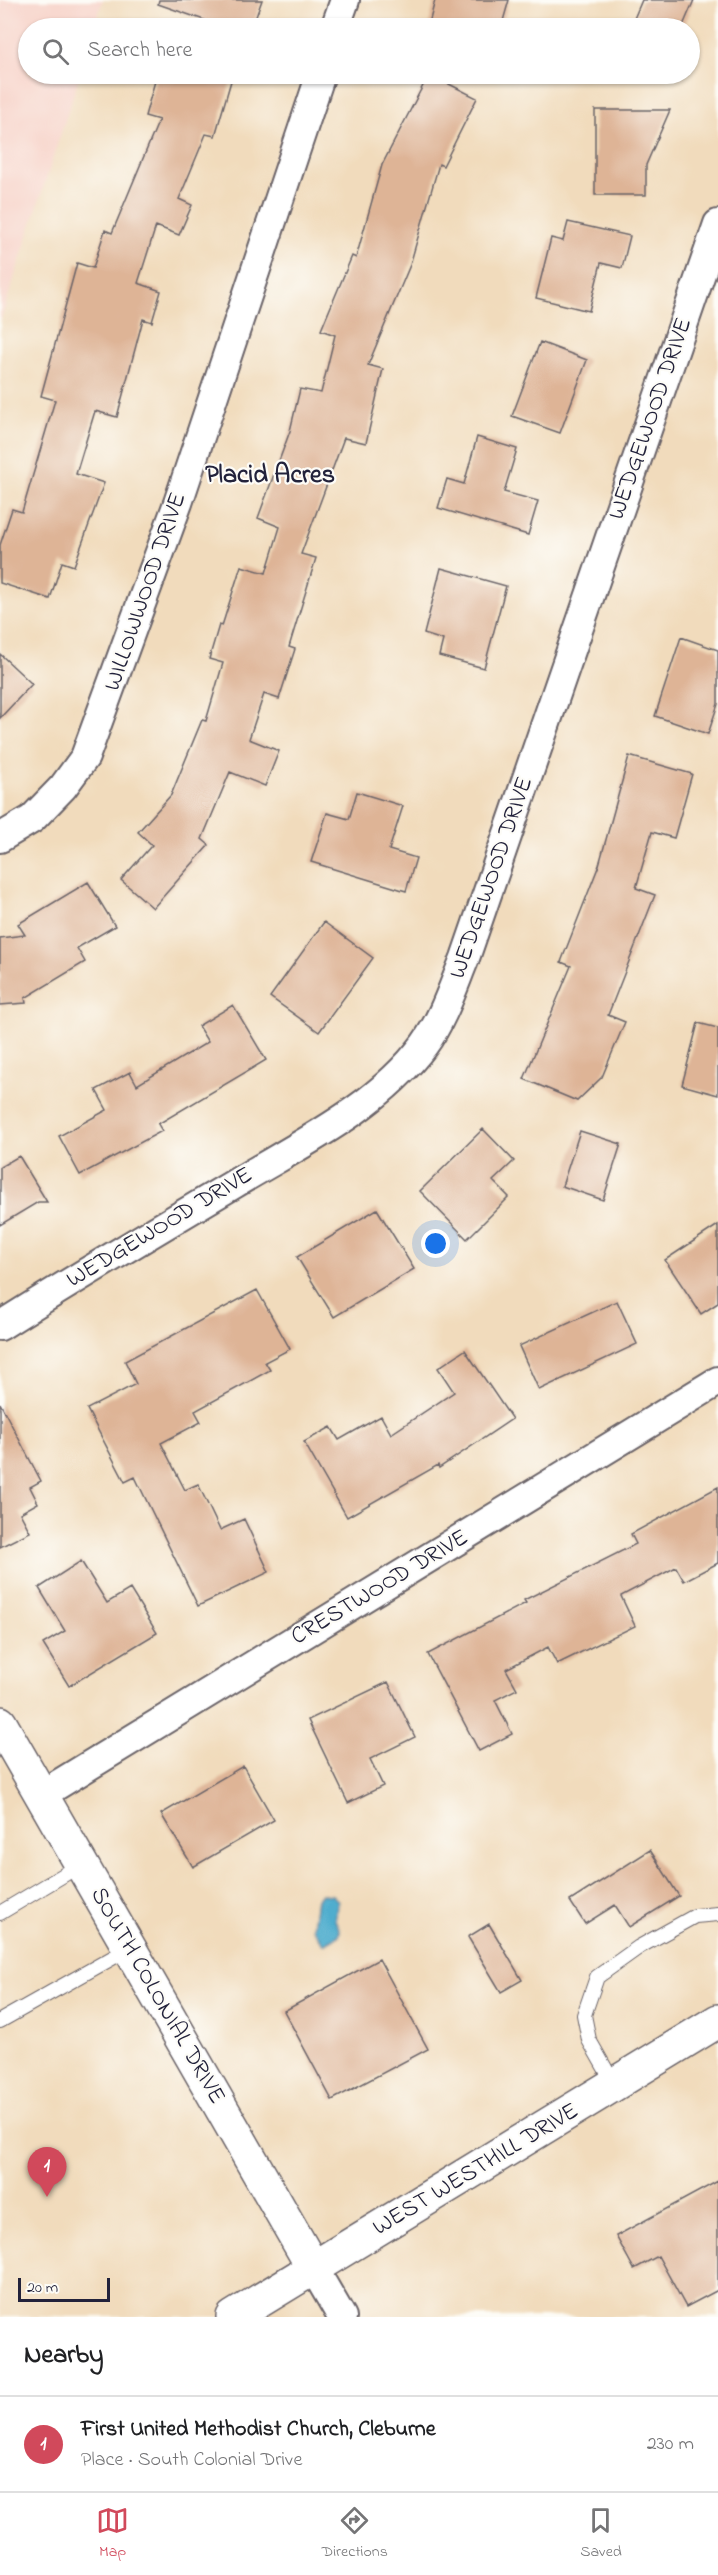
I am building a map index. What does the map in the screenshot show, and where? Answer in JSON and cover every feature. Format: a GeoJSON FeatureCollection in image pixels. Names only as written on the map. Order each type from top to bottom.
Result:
{"type":"FeatureCollection","features":[{"type":"Feature","properties":{"kind":"street"},"geometry":{"type":"LineString","coordinates":[[339,18],[345,0]]}},
{"type":"Feature","properties":{"kind":"street","name":"WILLOWWOOD DRIVE"},"geometry":{"type":"LineString","coordinates":[[0,838],[32,819],[63,787],[85,757],[178,503],[318,84]]}},
{"type":"Feature","properties":{"kind":"street","name":"WEDGEWOOD DRIVE"},"geometry":{"type":"LineString","coordinates":[[0,1326],[343,1119],[398,1075],[425,1044],[446,1007],[465,958],[718,224]]}},
{"type":"Feature","properties":{"kind":"street","name":"CRESTWOOD DRIVE"},"geometry":{"type":"LineString","coordinates":[[41,1795],[718,1381]]}},
{"type":"Feature","properties":{"kind":"street","name":"SOUTH COLONIAL DRIVE"},"geometry":{"type":"LineString","coordinates":[[0,1723],[314,2269]]}},
{"type":"Feature","properties":{"kind":"street","name":"WEST WESTHILL DRIVE"},"geometry":{"type":"LineString","coordinates":[[255,2312],[314,2269],[718,2021]]}},
{"type":"Feature","properties":{"kind":"street"},"geometry":{"type":"LineString","coordinates":[[314,2269],[342,2317]]}},
{"type":"Feature","properties":{"kind":"lane"},"geometry":{"type":"LineString","coordinates":[[0,1913],[82,1864]]}},
{"type":"Feature","properties":{"kind":"lane"},"geometry":{"type":"LineString","coordinates":[[615,2086],[589,2040],[584,2016],[597,1977],[639,1947],[695,1916],[718,1914]]}},
{"type":"Feature","properties":{"kind":"lane"},"geometry":{"type":"LineString","coordinates":[[0,2020],[130,1948]]}},
{"type":"Feature","properties":{"kind":"shaded area"},"geometry":{"type":"Polygon","coordinates":[[[0,0],[103,0],[97,18],[18,18],[18,84],[77,84],[0,322],[0,0]]]}},
{"type":"Feature","properties":{"kind":"water"},"geometry":{"type":"Polygon","coordinates":[[[321,1894],[332,1895],[338,1901],[335,1920],[340,1930],[339,1935],[324,1944],[313,1928],[317,1899],[321,1894]]]}},
{"type":"Feature","properties":{"kind":"building"},"geometry":{"type":"Polygon","coordinates":[[[159,0],[262,0],[256,18],[198,18],[158,4],[159,0]]]}},
{"type":"Feature","properties":{"kind":"building"},"geometry":{"type":"Polygon","coordinates":[[[435,0],[509,0],[504,18],[430,18],[435,0]]]}},
{"type":"Feature","properties":{"kind":"building"},"geometry":{"type":"Polygon","coordinates":[[[642,0],[694,0],[686,18],[634,18],[642,0]]]}},
{"type":"Feature","properties":{"kind":"building"},"geometry":{"type":"Polygon","coordinates":[[[154,84],[230,84],[215,136],[206,134],[179,199],[192,205],[179,235],[156,226],[138,283],[161,291],[152,322],[143,319],[117,417],[95,411],[76,474],[104,483],[74,566],[62,562],[50,599],[0,583],[0,545],[12,509],[22,512],[55,400],[41,396],[77,263],[93,268],[105,230],[112,233],[159,120],[145,116],[154,84]]]}},
{"type":"Feature","properties":{"kind":"building"},"geometry":{"type":"Polygon","coordinates":[[[424,84],[449,84],[477,98],[443,166],[439,164],[410,265],[368,365],[383,369],[366,443],[344,438],[301,554],[316,558],[289,647],[295,649],[279,699],[264,694],[249,739],[279,751],[265,786],[230,772],[202,839],[209,845],[153,908],[121,880],[152,845],[138,832],[171,795],[202,720],[206,721],[223,663],[209,659],[241,566],[266,573],[280,527],[258,518],[290,431],[300,389],[321,393],[335,335],[321,330],[352,256],[356,258],[382,165],[424,84]]]}},
{"type":"Feature","properties":{"kind":"building"},"geometry":{"type":"Polygon","coordinates":[[[595,110],[670,110],[646,165],[646,195],[595,195],[595,110]]]}},
{"type":"Feature","properties":{"kind":"building"},"geometry":{"type":"Polygon","coordinates":[[[568,222],[630,236],[622,268],[601,263],[589,311],[536,298],[551,238],[563,241],[568,222]]]}},
{"type":"Feature","properties":{"kind":"building"},"geometry":{"type":"Polygon","coordinates":[[[540,342],[587,360],[560,433],[512,416],[540,342]]]}},
{"type":"Feature","properties":{"kind":"building"},"geometry":{"type":"Polygon","coordinates":[[[477,437],[517,449],[504,492],[538,501],[528,535],[438,508],[447,479],[464,484],[477,437]]]}},
{"type":"Feature","properties":{"kind":"building"},"geometry":{"type":"Polygon","coordinates":[[[441,568],[506,586],[484,668],[439,656],[443,640],[424,634],[441,568]]]}},
{"type":"Feature","properties":{"kind":"building"},"geometry":{"type":"Polygon","coordinates":[[[681,637],[718,650],[718,704],[708,734],[655,716],[681,637]]]}},
{"type":"Feature","properties":{"kind":"building"},"geometry":{"type":"Polygon","coordinates":[[[0,654],[32,684],[0,718],[0,654]]]}},
{"type":"Feature","properties":{"kind":"building"},"geometry":{"type":"Polygon","coordinates":[[[629,756],[692,774],[674,838],[652,832],[636,888],[655,895],[608,1015],[625,1022],[602,1077],[577,1101],[524,1079],[571,966],[561,962],[599,865],[629,756]]]}},
{"type":"Feature","properties":{"kind":"building"},"geometry":{"type":"Polygon","coordinates":[[[357,792],[403,806],[389,850],[416,858],[406,891],[311,862],[327,813],[349,819],[357,792]]]}},
{"type":"Feature","properties":{"kind":"building"},"geometry":{"type":"Polygon","coordinates":[[[88,882],[115,926],[77,948],[85,962],[25,998],[26,1003],[0,1005],[0,938],[25,935],[18,924],[88,882]]]}},
{"type":"Feature","properties":{"kind":"building"},"geometry":{"type":"Polygon","coordinates":[[[324,922],[373,958],[319,1032],[270,997],[324,922]]]}},
{"type":"Feature","properties":{"kind":"building"},"geometry":{"type":"Polygon","coordinates":[[[233,1005],[266,1060],[158,1124],[162,1131],[80,1175],[59,1136],[107,1110],[96,1090],[130,1072],[137,1085],[208,1042],[198,1026],[233,1005]]]}},
{"type":"Feature","properties":{"kind":"building"},"geometry":{"type":"Polygon","coordinates":[[[698,1023],[718,1028],[718,1095],[682,1085],[698,1023]]]}},
{"type":"Feature","properties":{"kind":"building"},"geometry":{"type":"Polygon","coordinates":[[[483,1129],[514,1161],[493,1181],[509,1197],[467,1239],[420,1191],[483,1129]]]}},
{"type":"Feature","properties":{"kind":"building"},"geometry":{"type":"Polygon","coordinates":[[[580,1131],[621,1144],[603,1200],[562,1186],[580,1131]]]}},
{"type":"Feature","properties":{"kind":"building"},"geometry":{"type":"Polygon","coordinates":[[[19,1156],[47,1202],[38,1202],[0,1225],[0,1167],[19,1156]]]}},
{"type":"Feature","properties":{"kind":"building"},"geometry":{"type":"Polygon","coordinates":[[[377,1209],[414,1269],[334,1317],[297,1257],[377,1209]]]}},
{"type":"Feature","properties":{"kind":"building"},"geometry":{"type":"Polygon","coordinates":[[[718,1225],[718,1303],[701,1314],[665,1260],[718,1225]]]}},
{"type":"Feature","properties":{"kind":"building"},"geometry":{"type":"Polygon","coordinates":[[[257,1290],[290,1349],[265,1362],[270,1370],[195,1411],[201,1422],[161,1443],[185,1490],[198,1484],[220,1530],[244,1519],[269,1572],[198,1606],[135,1477],[125,1482],[87,1409],[136,1384],[125,1361],[257,1290]]]}},
{"type":"Feature","properties":{"kind":"building"},"geometry":{"type":"Polygon","coordinates":[[[617,1301],[637,1344],[539,1390],[519,1346],[617,1301]]]}},
{"type":"Feature","properties":{"kind":"building"},"geometry":{"type":"Polygon","coordinates":[[[465,1350],[512,1419],[439,1468],[438,1465],[347,1517],[304,1442],[331,1427],[339,1440],[381,1416],[391,1434],[454,1392],[438,1368],[465,1350]]]}},
{"type":"Feature","properties":{"kind":"building"},"geometry":{"type":"Polygon","coordinates":[[[0,1403],[41,1481],[30,1487],[38,1503],[20,1513],[30,1532],[0,1547],[0,1403]]]}},
{"type":"Feature","properties":{"kind":"building"},"geometry":{"type":"Polygon","coordinates":[[[718,1487],[718,1563],[684,1581],[676,1567],[621,1596],[635,1626],[557,1664],[548,1647],[506,1669],[517,1689],[495,1700],[512,1734],[479,1751],[428,1654],[526,1603],[524,1600],[636,1544],[631,1534],[718,1487]]]}},
{"type":"Feature","properties":{"kind":"building"},"geometry":{"type":"Polygon","coordinates":[[[81,1561],[107,1603],[130,1589],[157,1633],[69,1686],[43,1644],[65,1631],[39,1588],[81,1561]]]}},
{"type":"Feature","properties":{"kind":"building"},"geometry":{"type":"Polygon","coordinates":[[[388,1682],[415,1737],[370,1759],[383,1786],[348,1803],[308,1720],[388,1682]]]}},
{"type":"Feature","properties":{"kind":"building"},"geometry":{"type":"Polygon","coordinates":[[[243,1766],[274,1820],[193,1867],[161,1814],[243,1766]]]}},
{"type":"Feature","properties":{"kind":"building"},"geometry":{"type":"Polygon","coordinates":[[[650,1850],[679,1896],[629,1927],[615,1905],[585,1924],[570,1901],[650,1850]]]}},
{"type":"Feature","properties":{"kind":"building"},"geometry":{"type":"Polygon","coordinates":[[[489,1924],[522,1980],[501,1992],[468,1937],[489,1924]]]}},
{"type":"Feature","properties":{"kind":"building"},"geometry":{"type":"Polygon","coordinates":[[[379,1959],[428,2049],[332,2100],[284,2011],[379,1959]]]}},
{"type":"Feature","properties":{"kind":"building"},"geometry":{"type":"Polygon","coordinates":[[[718,2181],[718,2290],[686,2307],[658,2256],[634,2269],[616,2236],[718,2181]]]}},
{"type":"Feature","properties":{"kind":"place","name":"First United Methodist Church, Cleburne"},"geometry":{"type":"Point","coordinates":[47,2197]}},
{"type":"Feature","properties":{"kind":"district","name":"Placid Acres"},"geometry":{"type":"Point","coordinates":[270,476]}}]}
